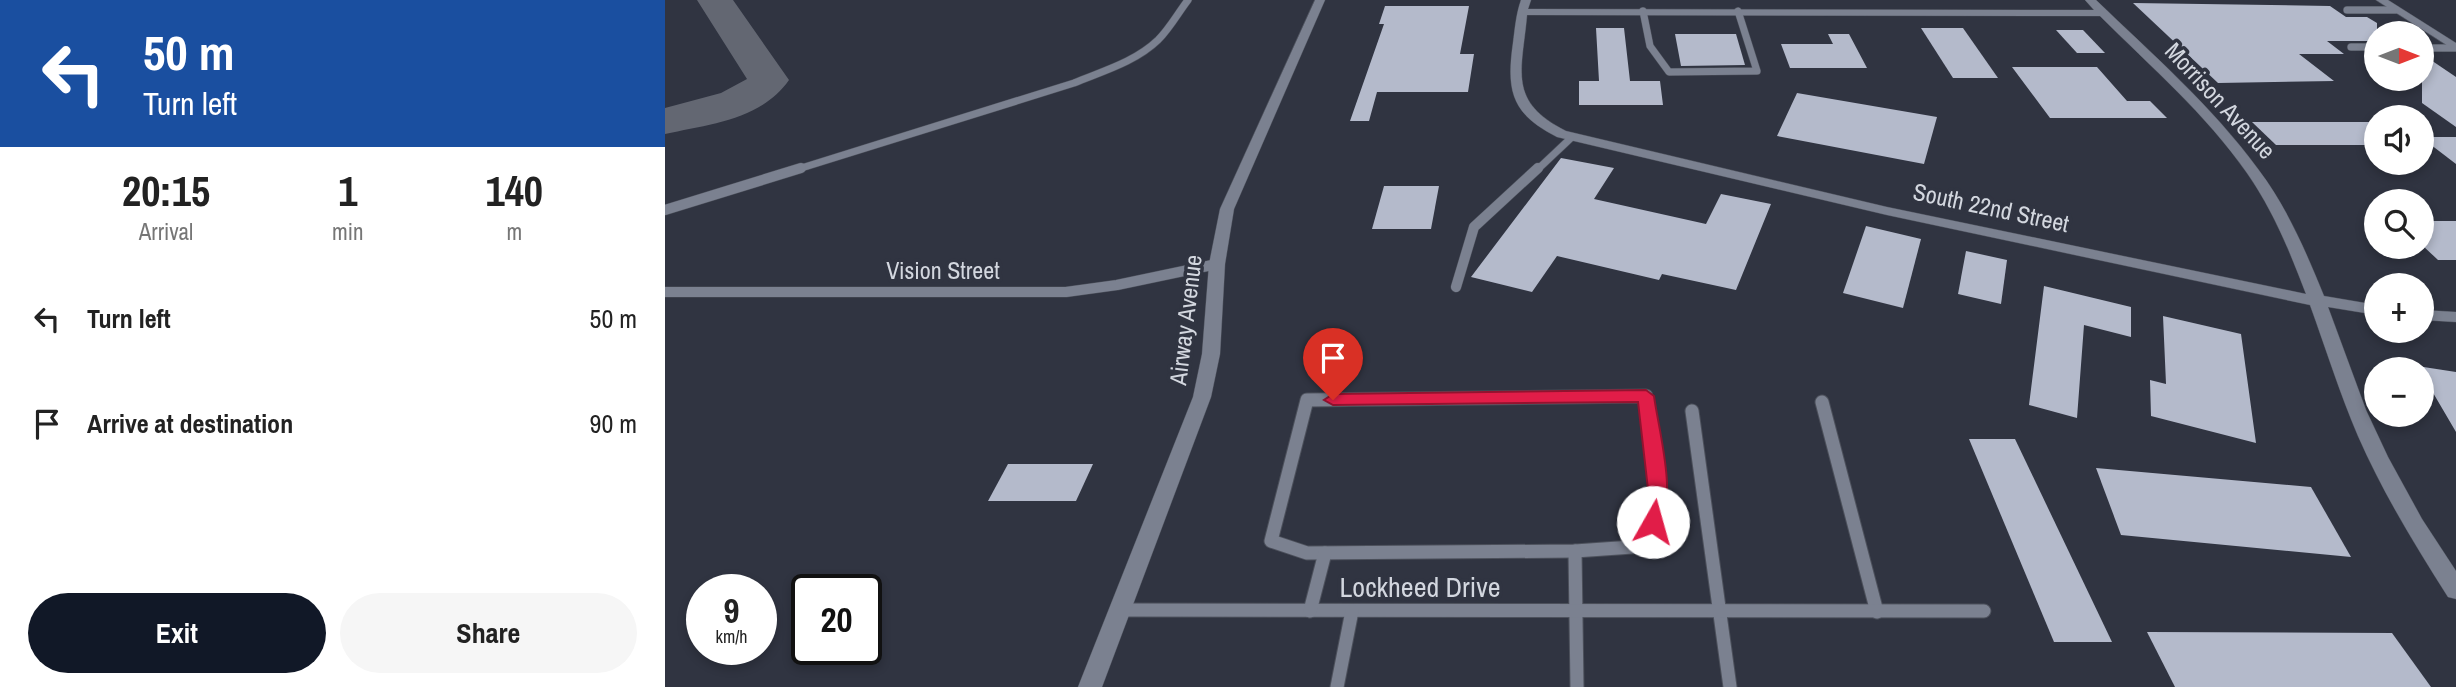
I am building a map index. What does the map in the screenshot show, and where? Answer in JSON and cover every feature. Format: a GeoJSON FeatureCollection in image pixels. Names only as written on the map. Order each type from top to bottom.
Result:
{"type":"FeatureCollection","features":[{"type":"Feature","properties":{"kind":"street","name":"Airway Avenue"},"geometry":{"type":"LineString","coordinates":[[1090,687],[1202,397],[1211,354],[1217,264],[1227,209],[1320,0]]}},
{"type":"Feature","properties":{"kind":"street","name":"Morrison Avenue"},"geometry":{"type":"LineString","coordinates":[[2090,0],[2246,160],[2283,219],[2357,411],[2380,462],[2414,524],[2456,590]]}},
{"type":"Feature","properties":{"kind":"street"},"geometry":{"type":"LineString","coordinates":[[2381,0],[2456,48]]}},
{"type":"Feature","properties":{"kind":"street"},"geometry":{"type":"LineString","coordinates":[[1524,6],[1643,11],[2103,13]]}},
{"type":"Feature","properties":{"kind":"street","name":"South 22nd Street"},"geometry":{"type":"LineString","coordinates":[[1524,6],[1517,97],[1527,114],[1538,123],[1572,137],[1887,211],[2315,301],[2364,308]]}},
{"type":"Feature","properties":{"kind":"street"},"geometry":{"type":"LineString","coordinates":[[2434,315],[2456,317]]}},
{"type":"Feature","properties":{"kind":"lane"},"geometry":{"type":"LineString","coordinates":[[665,210],[1074,83],[1146,49],[1164,34],[1188,0]]}},
{"type":"Feature","properties":{"kind":"lane"},"geometry":{"type":"LineString","coordinates":[[2347,10],[2396,10]]}},
{"type":"Feature","properties":{"kind":"lane"},"geometry":{"type":"LineString","coordinates":[[1643,11],[1650,46],[1669,72],[1757,71],[1738,11]]}},
{"type":"Feature","properties":{"kind":"lane"},"geometry":{"type":"LineString","coordinates":[[2351,47],[2364,47]]}},
{"type":"Feature","properties":{"kind":"lane"},"geometry":{"type":"LineString","coordinates":[[2434,48],[2456,48]]}},
{"type":"Feature","properties":{"kind":"lane"},"geometry":{"type":"LineString","coordinates":[[1456,288],[1474,227],[1572,137]]}},
{"type":"Feature","properties":{"kind":"lane","name":"Vision Street"},"geometry":{"type":"LineString","coordinates":[[665,292],[1066,292],[1117,285],[1217,264]]}},
{"type":"Feature","properties":{"kind":"lane"},"geometry":{"type":"LineString","coordinates":[[1646,396],[1659,498],[1647,546],[1575,551],[1307,554],[1271,541],[1307,400],[1646,396]]}},
{"type":"Feature","properties":{"kind":"lane"},"geometry":{"type":"LineString","coordinates":[[1822,402],[1877,612]]}},
{"type":"Feature","properties":{"kind":"lane"},"geometry":{"type":"LineString","coordinates":[[1692,411],[1730,687]]}},
{"type":"Feature","properties":{"kind":"lane"},"geometry":{"type":"LineString","coordinates":[[1575,551],[1577,687]]}},
{"type":"Feature","properties":{"kind":"lane"},"geometry":{"type":"LineString","coordinates":[[1310,611],[1325,553]]}},
{"type":"Feature","properties":{"kind":"lane","name":"Lockheed Drive"},"geometry":{"type":"LineString","coordinates":[[1120,610],[1984,611]]}},
{"type":"Feature","properties":{"kind":"lane"},"geometry":{"type":"LineString","coordinates":[[1337,687],[1352,611]]}},
{"type":"Feature","properties":{"kind":"building"},"geometry":{"type":"Polygon","coordinates":[[[2133,3],[2330,6],[2346,17],[2367,17],[2374,21],[2364,21],[2364,41],[2327,41],[2344,54],[2299,54],[2334,81],[2218,83],[2133,3]]]}},
{"type":"Feature","properties":{"kind":"building"},"geometry":{"type":"Polygon","coordinates":[[[1385,6],[1469,6],[1460,54],[1474,54],[1468,92],[1377,92],[1369,121],[1350,121],[1384,24],[1379,24],[1385,6]]]}},
{"type":"Feature","properties":{"kind":"building"},"geometry":{"type":"Polygon","coordinates":[[[1596,28],[1624,28],[1630,81],[1660,81],[1663,105],[1579,105],[1579,81],[1599,81],[1596,28]]]}},
{"type":"Feature","properties":{"kind":"building"},"geometry":{"type":"Polygon","coordinates":[[[1921,28],[1963,28],[1998,78],[1953,78],[1921,28]]]}},
{"type":"Feature","properties":{"kind":"building"},"geometry":{"type":"Polygon","coordinates":[[[2056,30],[2083,30],[2105,53],[2077,53],[2056,30]]]}},
{"type":"Feature","properties":{"kind":"building"},"geometry":{"type":"Polygon","coordinates":[[[1675,34],[1736,34],[1745,65],[1681,66],[1675,34]]]}},
{"type":"Feature","properties":{"kind":"building"},"geometry":{"type":"Polygon","coordinates":[[[1828,34],[1849,34],[1867,68],[1790,68],[1781,44],[1833,44],[1828,34]]]}},
{"type":"Feature","properties":{"kind":"building"},"geometry":{"type":"Polygon","coordinates":[[[2434,62],[2456,77],[2456,127],[2434,111],[2434,105],[2422,103],[2422,91],[2434,91],[2434,62]]]}},
{"type":"Feature","properties":{"kind":"building"},"geometry":{"type":"Polygon","coordinates":[[[2012,67],[2097,67],[2127,101],[2150,101],[2167,118],[2050,118],[2012,67]]]}},
{"type":"Feature","properties":{"kind":"building"},"geometry":{"type":"Polygon","coordinates":[[[1797,93],[1937,117],[1924,164],[1777,136],[1797,93]]]}},
{"type":"Feature","properties":{"kind":"building"},"geometry":{"type":"Polygon","coordinates":[[[2252,122],[2364,122],[2364,145],[2276,145],[2252,122]]]}},
{"type":"Feature","properties":{"kind":"building"},"geometry":{"type":"Polygon","coordinates":[[[2434,137],[2456,137],[2456,164],[2434,147],[2434,137]]]}},
{"type":"Feature","properties":{"kind":"building"},"geometry":{"type":"Polygon","coordinates":[[[1561,158],[1614,168],[1594,199],[1706,224],[1721,194],[1771,204],[1736,290],[1662,274],[1659,280],[1557,256],[1532,292],[1471,277],[1561,158]]]}},
{"type":"Feature","properties":{"kind":"building"},"geometry":{"type":"Polygon","coordinates":[[[1384,186],[1439,186],[1431,229],[1372,229],[1384,186]]]}},
{"type":"Feature","properties":{"kind":"building"},"geometry":{"type":"Polygon","coordinates":[[[2434,221],[2456,221],[2456,260],[2438,260],[2434,256],[2434,221]]]}},
{"type":"Feature","properties":{"kind":"building"},"geometry":{"type":"Polygon","coordinates":[[[1866,226],[1921,239],[1903,308],[1843,293],[1866,226]]]}},
{"type":"Feature","properties":{"kind":"building"},"geometry":{"type":"Polygon","coordinates":[[[1966,251],[2007,260],[2001,304],[1958,294],[1966,251]]]}},
{"type":"Feature","properties":{"kind":"building"},"geometry":{"type":"Polygon","coordinates":[[[2044,286],[2131,307],[2131,337],[2084,325],[2077,418],[2029,405],[2044,286]]]}},
{"type":"Feature","properties":{"kind":"building"},"geometry":{"type":"Polygon","coordinates":[[[2163,316],[2241,334],[2256,443],[2151,416],[2150,380],[2166,384],[2163,316]]]}},
{"type":"Feature","properties":{"kind":"building"},"geometry":{"type":"Polygon","coordinates":[[[2434,369],[2456,372],[2456,432],[2434,394],[2434,369]]]}},
{"type":"Feature","properties":{"kind":"building"},"geometry":{"type":"Polygon","coordinates":[[[1969,439],[2015,439],[2112,642],[2054,642],[1969,439]]]}},
{"type":"Feature","properties":{"kind":"building"},"geometry":{"type":"Polygon","coordinates":[[[1008,464],[1093,464],[1076,501],[988,501],[1008,464]]]}},
{"type":"Feature","properties":{"kind":"building"},"geometry":{"type":"Polygon","coordinates":[[[2096,468],[2311,487],[2351,557],[2121,535],[2096,468]]]}},
{"type":"Feature","properties":{"kind":"building"},"geometry":{"type":"Polygon","coordinates":[[[2147,632],[2392,633],[2431,687],[2175,687],[2147,632]]]}},
{"type":"Feature","properties":{"kind":"taxiway"},"geometry":{"type":"LineString","coordinates":[[665,121],[736,102],[761,89],[768,80],[715,0]]}},
{"type":"Feature","properties":{"kind":"route"},"geometry":{"type":"LineString","coordinates":[[1333,400],[1646,396],[1659,498],[1653,522]]}}]}
